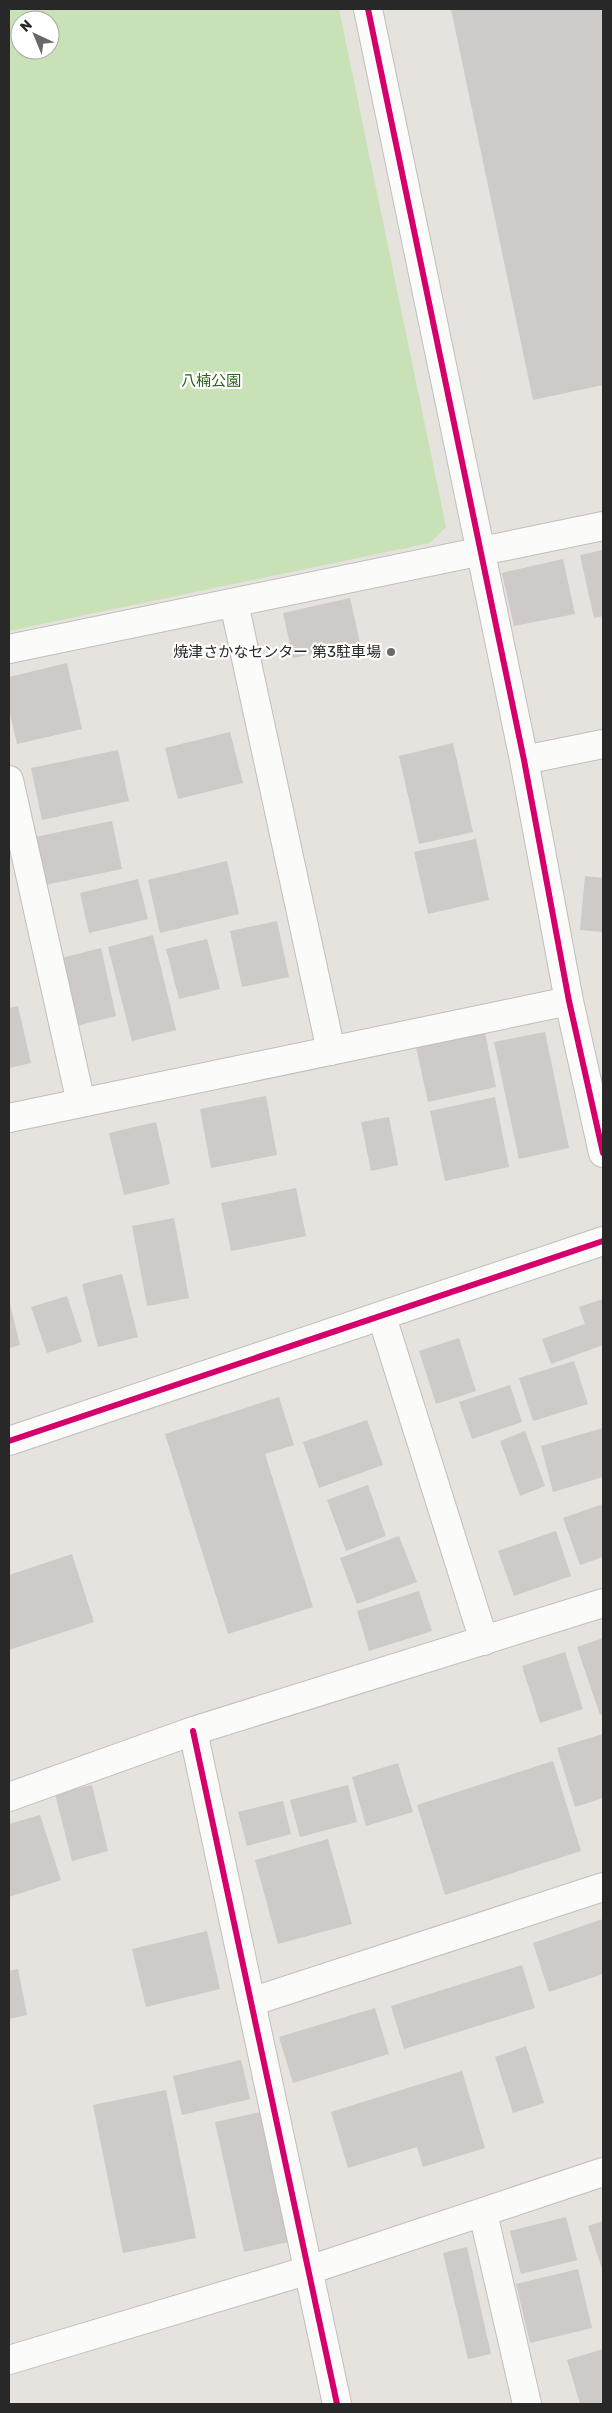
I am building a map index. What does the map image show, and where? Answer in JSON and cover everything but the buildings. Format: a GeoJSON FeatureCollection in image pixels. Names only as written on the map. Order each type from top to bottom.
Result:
{"type":"FeatureCollection","features":[{"type":"Feature","properties":{"kind":"street"},"geometry":{"type":"LineString","coordinates":[[368,9],[524,760],[569,1002],[603,1152]]}},
{"type":"Feature","properties":{"kind":"street"},"geometry":{"type":"LineString","coordinates":[[9,650],[603,526]]}},
{"type":"Feature","properties":{"kind":"street"},"geometry":{"type":"LineString","coordinates":[[234,603],[331,1051]]}},
{"type":"Feature","properties":{"kind":"street"},"geometry":{"type":"LineString","coordinates":[[524,760],[603,744]]}},
{"type":"Feature","properties":{"kind":"street"},"geometry":{"type":"LineString","coordinates":[[9,780],[81,1103]]}},
{"type":"Feature","properties":{"kind":"street"},"geometry":{"type":"LineString","coordinates":[[9,1118],[569,1002]]}},
{"type":"Feature","properties":{"kind":"street"},"geometry":{"type":"LineString","coordinates":[[9,1441],[382,1317],[603,1241]]}},
{"type":"Feature","properties":{"kind":"street"},"geometry":{"type":"LineString","coordinates":[[382,1317],[484,1641]]}},
{"type":"Feature","properties":{"kind":"street"},"geometry":{"type":"LineString","coordinates":[[9,1797],[193,1731],[603,1603]]}},
{"type":"Feature","properties":{"kind":"street"},"geometry":{"type":"LineString","coordinates":[[193,1731],[337,2404]]}},
{"type":"Feature","properties":{"kind":"street"},"geometry":{"type":"LineString","coordinates":[[251,2002],[603,1887]]}},
{"type":"Feature","properties":{"kind":"street"},"geometry":{"type":"LineString","coordinates":[[9,2360],[309,2270],[603,2172]]}},
{"type":"Feature","properties":{"kind":"street"},"geometry":{"type":"LineString","coordinates":[[483,2213],[527,2404]]}},
{"type":"Feature","properties":{"kind":"green space","name":"八楠公園"},"geometry":{"type":"Polygon","coordinates":[[[9,9],[339,9],[446,527],[430,543],[9,631],[9,9]]]}},
{"type":"Feature","properties":{"kind":"cycle path"},"geometry":{"type":"LineString","coordinates":[[368,9],[524,760],[569,1001],[603,1153]]}},
{"type":"Feature","properties":{"kind":"cycle path"},"geometry":{"type":"LineString","coordinates":[[9,1441],[603,1241]]}},
{"type":"Feature","properties":{"kind":"cycle path"},"geometry":{"type":"LineString","coordinates":[[193,1731],[337,2404]]}},
{"type":"Feature","properties":{"kind":"place","name":"焼津さかなセンター 第3駐車場"},"geometry":{"type":"Point","coordinates":[391,652]}}]}
